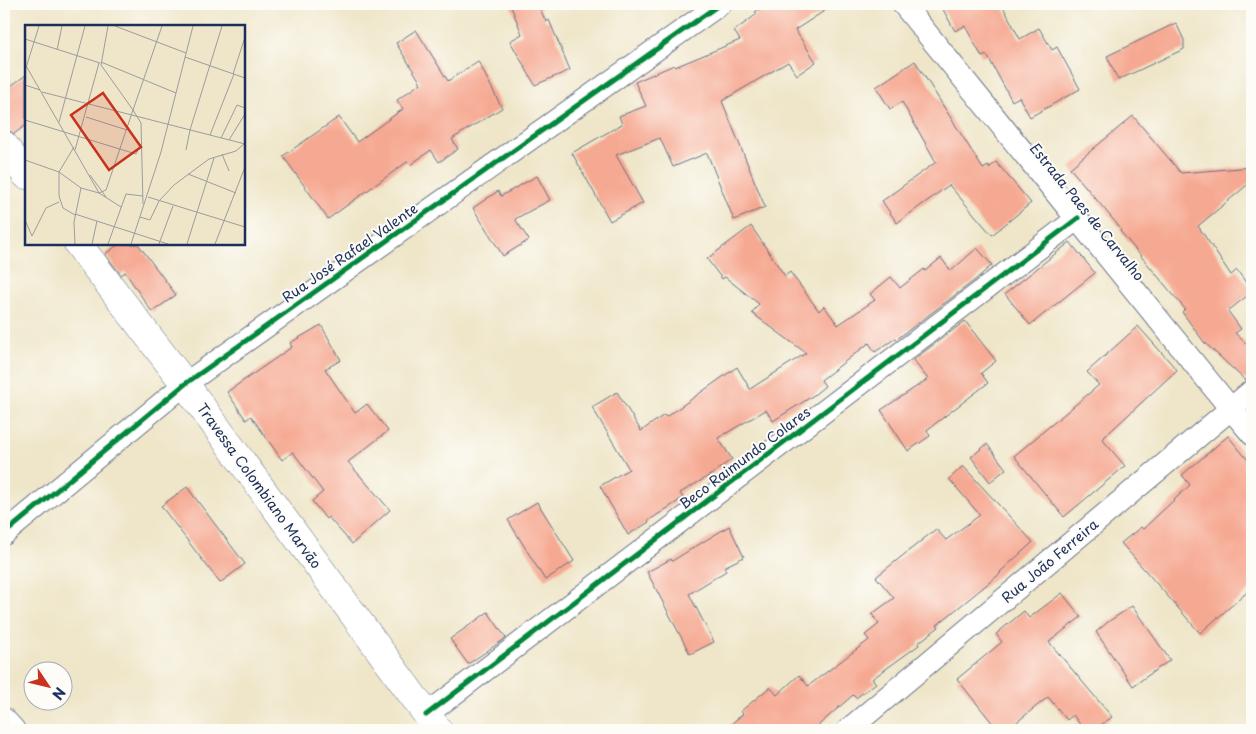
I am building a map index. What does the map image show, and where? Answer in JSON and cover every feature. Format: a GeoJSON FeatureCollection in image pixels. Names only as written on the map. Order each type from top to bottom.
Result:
{"type":"FeatureCollection","features":[{"type":"Feature","properties":{"kind":"main road"},"geometry":{"type":"LineString","coordinates":[[4,145],[25,174]]}},
{"type":"Feature","properties":{"kind":"main road","name":"Travessa Colombiano Marvão"},"geometry":{"type":"LineString","coordinates":[[79,245],[185,384],[432,723]]}},
{"type":"Feature","properties":{"kind":"street","name":"Rua José Rafael Valente"},"geometry":{"type":"LineString","coordinates":[[4,534],[185,384],[720,4]]}},
{"type":"Feature","properties":{"kind":"street","name":"Estrada Paes de Carvalho"},"geometry":{"type":"LineString","coordinates":[[904,4],[1252,434]]}},
{"type":"Feature","properties":{"kind":"street","name":"Beco Raimundo Colares"},"geometry":{"type":"LineString","coordinates":[[432,723],[1078,218]]}},
{"type":"Feature","properties":{"kind":"street","name":"Rua João Ferreira"},"geometry":{"type":"LineString","coordinates":[[848,730],[1252,391]]}},
{"type":"Feature","properties":{"kind":"street"},"geometry":{"type":"LineString","coordinates":[[4,719],[14,730]]}},
{"type":"Feature","properties":{"kind":"building"},"geometry":{"type":"Polygon","coordinates":[[[510,4],[538,4],[546,22],[549,20],[570,70],[535,85],[510,41],[522,34],[510,4]]]}},
{"type":"Feature","properties":{"kind":"building"},"geometry":{"type":"Polygon","coordinates":[[[767,4],[835,4],[795,30],[816,62],[797,75],[788,62],[722,101],[765,207],[734,220],[707,153],[673,167],[660,138],[616,155],[643,203],[610,221],[572,153],[622,124],[619,116],[646,106],[635,82],[740,40],[734,31],[767,4]]]}},
{"type":"Feature","properties":{"kind":"building"},"geometry":{"type":"Polygon","coordinates":[[[940,4],[1005,4],[1002,5],[1020,39],[1039,28],[1052,50],[1057,47],[1080,89],[1030,117],[1019,97],[1012,101],[987,55],[982,57],[965,26],[955,31],[940,4]]]}},
{"type":"Feature","properties":{"kind":"building"},"geometry":{"type":"Polygon","coordinates":[[[1176,23],[1184,40],[1184,49],[1118,80],[1107,56],[1176,23]]]}},
{"type":"Feature","properties":{"kind":"building"},"geometry":{"type":"Polygon","coordinates":[[[416,30],[448,81],[478,61],[502,108],[452,139],[458,149],[439,162],[431,150],[410,165],[407,162],[328,219],[283,156],[339,117],[357,142],[403,109],[397,100],[421,83],[396,43],[416,30]]]}},
{"type":"Feature","properties":{"kind":"building"},"geometry":{"type":"Polygon","coordinates":[[[915,61],[983,169],[988,166],[989,168],[996,162],[1031,203],[992,235],[949,185],[897,223],[882,201],[936,162],[902,102],[890,109],[876,87],[915,61]]]}},
{"type":"Feature","properties":{"kind":"building"},"geometry":{"type":"Polygon","coordinates":[[[25,76],[25,126],[14,134],[4,130],[4,91],[25,76]]]}},
{"type":"Feature","properties":{"kind":"building"},"geometry":{"type":"Polygon","coordinates":[[[1133,116],[1181,173],[1252,167],[1252,181],[1198,226],[1231,275],[1237,270],[1252,291],[1228,311],[1241,329],[1235,333],[1252,349],[1252,378],[1245,380],[1204,342],[1182,312],[1185,309],[1070,168],[1133,116]]]}},
{"type":"Feature","properties":{"kind":"building"},"geometry":{"type":"Polygon","coordinates":[[[537,176],[550,200],[515,219],[529,240],[503,256],[473,208],[498,191],[501,196],[537,176]]]}},
{"type":"Feature","properties":{"kind":"building"},"geometry":{"type":"Polygon","coordinates":[[[751,226],[785,276],[790,272],[819,311],[824,306],[838,325],[875,300],[870,294],[891,277],[900,288],[941,258],[951,271],[977,248],[992,265],[897,339],[875,352],[869,343],[821,380],[825,386],[814,395],[773,421],[766,410],[718,438],[732,459],[712,474],[680,493],[683,498],[628,535],[600,486],[629,469],[592,407],[617,392],[641,431],[664,415],[666,417],[737,367],[750,389],[806,353],[752,313],[759,304],[725,277],[722,279],[707,259],[751,226]]]}},
{"type":"Feature","properties":{"kind":"building"},"geometry":{"type":"Polygon","coordinates":[[[1070,242],[1095,273],[1030,325],[1005,294],[1070,242]]]}},
{"type":"Feature","properties":{"kind":"building"},"geometry":{"type":"Polygon","coordinates":[[[118,245],[139,245],[176,295],[152,312],[125,272],[121,275],[105,254],[118,245]]]}},
{"type":"Feature","properties":{"kind":"building"},"geometry":{"type":"Polygon","coordinates":[[[965,321],[996,361],[981,373],[988,383],[927,430],[930,436],[908,451],[881,410],[928,379],[913,360],[965,321]]]}},
{"type":"Feature","properties":{"kind":"building"},"geometry":{"type":"Polygon","coordinates":[[[321,325],[341,360],[325,369],[355,413],[367,404],[388,431],[348,462],[390,510],[352,544],[328,517],[326,519],[312,501],[323,492],[293,452],[282,460],[251,416],[246,420],[227,392],[292,347],[290,343],[321,325]]]}},
{"type":"Feature","properties":{"kind":"building"},"geometry":{"type":"Polygon","coordinates":[[[1138,326],[1177,370],[1102,439],[1125,466],[1064,517],[1014,456],[1099,385],[1087,372],[1138,326]]]}},
{"type":"Feature","properties":{"kind":"building"},"geometry":{"type":"Polygon","coordinates":[[[1228,436],[1252,465],[1252,588],[1200,633],[1121,543],[1141,527],[1143,529],[1190,485],[1182,475],[1228,436]]]}},
{"type":"Feature","properties":{"kind":"building"},"geometry":{"type":"Polygon","coordinates":[[[987,444],[1006,469],[990,482],[971,457],[987,444]]]}},
{"type":"Feature","properties":{"kind":"building"},"geometry":{"type":"Polygon","coordinates":[[[963,466],[1033,542],[1001,573],[937,625],[939,627],[918,643],[919,645],[872,679],[876,683],[856,698],[853,695],[813,730],[724,730],[743,714],[741,711],[770,687],[777,695],[799,675],[808,686],[869,640],[865,635],[879,624],[872,614],[894,598],[876,577],[936,529],[946,540],[980,515],[949,479],[963,466]]]}},
{"type":"Feature","properties":{"kind":"building"},"geometry":{"type":"Polygon","coordinates":[[[187,487],[245,564],[220,583],[161,506],[187,487]]]}},
{"type":"Feature","properties":{"kind":"building"},"geometry":{"type":"Polygon","coordinates":[[[537,502],[574,561],[545,580],[508,520],[537,502]]]}},
{"type":"Feature","properties":{"kind":"building"},"geometry":{"type":"Polygon","coordinates":[[[729,526],[744,557],[724,567],[726,571],[689,594],[714,642],[690,654],[647,572],[671,559],[672,561],[729,526]]]}},
{"type":"Feature","properties":{"kind":"building"},"geometry":{"type":"Polygon","coordinates":[[[1062,593],[1081,617],[1049,642],[1112,717],[1094,730],[1084,730],[1073,715],[1067,720],[1048,697],[1007,730],[998,730],[957,679],[1002,642],[996,634],[1024,611],[1029,618],[1062,593]]]}},
{"type":"Feature","properties":{"kind":"building"},"geometry":{"type":"Polygon","coordinates":[[[1132,606],[1170,660],[1133,686],[1096,632],[1132,606]]]}},
{"type":"Feature","properties":{"kind":"building"},"geometry":{"type":"Polygon","coordinates":[[[488,612],[506,638],[468,664],[450,639],[488,612]]]}},
{"type":"Feature","properties":{"kind":"cycle path"},"geometry":{"type":"LineString","coordinates":[[4,534],[185,384],[720,4]]}},
{"type":"Feature","properties":{"kind":"cycle path"},"geometry":{"type":"LineString","coordinates":[[426,715],[1078,218]]}}]}
